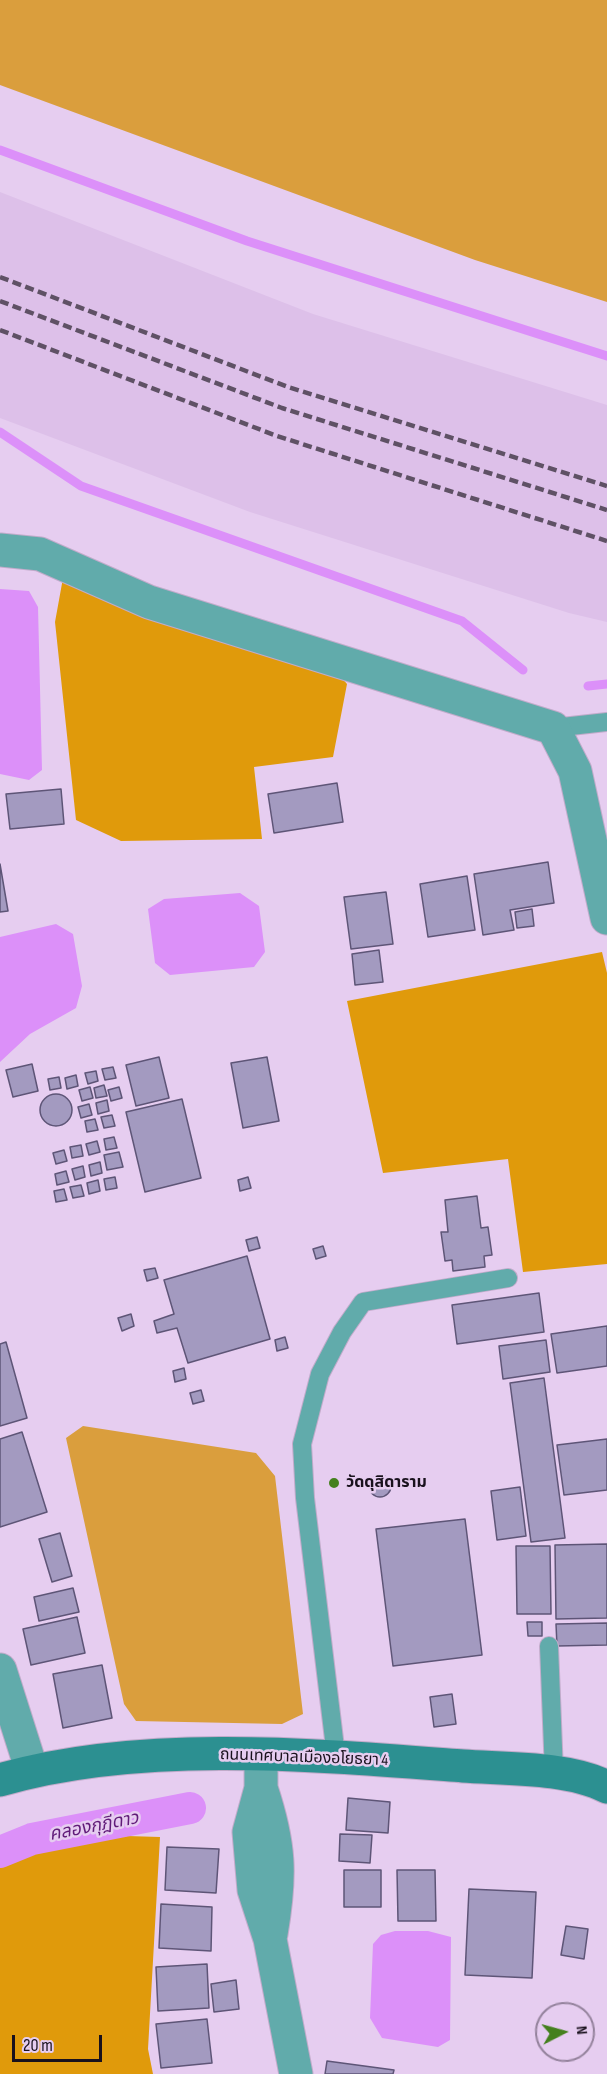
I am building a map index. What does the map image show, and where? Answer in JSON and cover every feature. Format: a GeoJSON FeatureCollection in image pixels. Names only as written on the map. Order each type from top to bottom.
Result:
{"type":"FeatureCollection","features":[{"type":"Feature","properties":{"kind":"street"},"geometry":{"type":"LineString","coordinates":[[0,550],[40,554],[149,602],[553,728],[575,771],[607,918]]}},
{"type":"Feature","properties":{"kind":"street"},"geometry":{"type":"LineString","coordinates":[[0,1670],[32,1771]]}},
{"type":"Feature","properties":{"kind":"street"},"geometry":{"type":"LineString","coordinates":[[261,1755],[261,1788],[249,1832],[254,1890],[270,1939],[296,2074]]}},
{"type":"Feature","properties":{"kind":"street","name":"ถนนเทศบาลเมืองอโยธยา 4"},"geometry":{"type":"LineString","coordinates":[[0,1780],[32,1771],[142,1757],[261,1755],[336,1756],[554,1773],[605,1785]]}},
{"type":"Feature","properties":{"kind":"lane"},"geometry":{"type":"LineString","coordinates":[[553,728],[607,722]]}},
{"type":"Feature","properties":{"kind":"lane"},"geometry":{"type":"LineString","coordinates":[[336,1756],[305,1498],[302,1444],[320,1374],[342,1332],[363,1302],[508,1278]]}},
{"type":"Feature","properties":{"kind":"lane"},"geometry":{"type":"LineString","coordinates":[[549,1646],[554,1773]]}},
{"type":"Feature","properties":{"kind":"shaded area"},"geometry":{"type":"Polygon","coordinates":[[[0,0],[607,0],[607,302],[475,260],[0,85],[0,0]]]}},
{"type":"Feature","properties":{"kind":"shaded area"},"geometry":{"type":"Polygon","coordinates":[[[0,192],[313,314],[607,405],[607,622],[569,613],[250,512],[0,418],[0,192]]]}},
{"type":"Feature","properties":{"kind":"shaded area"},"geometry":{"type":"Polygon","coordinates":[[[63,578],[341,677],[347,684],[333,757],[254,767],[262,839],[121,841],[76,820],[55,622],[63,578]]]}},
{"type":"Feature","properties":{"kind":"shaded area"},"geometry":{"type":"Polygon","coordinates":[[[0,589],[29,591],[38,607],[42,770],[29,780],[0,774],[0,589]]]}},
{"type":"Feature","properties":{"kind":"shaded area"},"geometry":{"type":"Polygon","coordinates":[[[240,893],[259,906],[265,952],[254,967],[170,975],[155,963],[148,909],[164,899],[240,893]]]}},
{"type":"Feature","properties":{"kind":"shaded area"},"geometry":{"type":"Polygon","coordinates":[[[56,924],[73,934],[82,986],[76,1008],[30,1034],[0,1062],[0,937],[56,924]]]}},
{"type":"Feature","properties":{"kind":"shaded area"},"geometry":{"type":"Polygon","coordinates":[[[602,952],[607,973],[607,1264],[523,1272],[508,1159],[383,1173],[347,1001],[602,952]]]}},
{"type":"Feature","properties":{"kind":"shaded area"},"geometry":{"type":"Polygon","coordinates":[[[83,1426],[256,1453],[275,1476],[303,1714],[282,1724],[136,1721],[124,1704],[66,1438],[83,1426]]]}},
{"type":"Feature","properties":{"kind":"shaded area"},"geometry":{"type":"Polygon","coordinates":[[[127,1836],[160,1837],[148,2049],[153,2074],[0,2074],[0,1868],[37,1852],[127,1836]]]}},
{"type":"Feature","properties":{"kind":"shaded area"},"geometry":{"type":"Polygon","coordinates":[[[395,1931],[428,1931],[451,1937],[450,2040],[438,2047],[382,2038],[370,2018],[373,1944],[381,1935],[395,1931]]]}},
{"type":"Feature","properties":{"kind":"building"},"geometry":{"type":"Polygon","coordinates":[[[337,783],[343,822],[274,833],[268,794],[337,783]]]}},
{"type":"Feature","properties":{"kind":"building"},"geometry":{"type":"Polygon","coordinates":[[[61,789],[64,824],[10,829],[6,794],[61,789]]]}},
{"type":"Feature","properties":{"kind":"building"},"geometry":{"type":"Polygon","coordinates":[[[548,862],[554,903],[510,910],[514,930],[483,935],[474,874],[548,862]]]}},
{"type":"Feature","properties":{"kind":"building"},"geometry":{"type":"Polygon","coordinates":[[[0,864],[8,911],[0,912],[0,864]]]}},
{"type":"Feature","properties":{"kind":"building"},"geometry":{"type":"Polygon","coordinates":[[[467,876],[475,930],[428,937],[420,884],[467,876]]]}},
{"type":"Feature","properties":{"kind":"building"},"geometry":{"type":"Polygon","coordinates":[[[386,892],[393,944],[351,949],[344,897],[386,892]]]}},
{"type":"Feature","properties":{"kind":"building"},"geometry":{"type":"Polygon","coordinates":[[[532,909],[534,926],[517,928],[515,912],[532,909]]]}},
{"type":"Feature","properties":{"kind":"building"},"geometry":{"type":"Polygon","coordinates":[[[379,950],[383,982],[355,985],[352,954],[379,950]]]}},
{"type":"Feature","properties":{"kind":"building"},"geometry":{"type":"Polygon","coordinates":[[[159,1057],[169,1098],[136,1106],[126,1065],[159,1057]]]}},
{"type":"Feature","properties":{"kind":"building"},"geometry":{"type":"Polygon","coordinates":[[[267,1057],[279,1121],[243,1128],[231,1063],[267,1057]]]}},
{"type":"Feature","properties":{"kind":"building"},"geometry":{"type":"Polygon","coordinates":[[[32,1064],[38,1091],[13,1097],[6,1070],[32,1064]]]}},
{"type":"Feature","properties":{"kind":"building"},"geometry":{"type":"Polygon","coordinates":[[[113,1067],[116,1078],[105,1080],[102,1069],[113,1067]]]}},
{"type":"Feature","properties":{"kind":"building"},"geometry":{"type":"Polygon","coordinates":[[[96,1071],[98,1081],[88,1084],[85,1073],[96,1071]]]}},
{"type":"Feature","properties":{"kind":"building"},"geometry":{"type":"Polygon","coordinates":[[[76,1075],[78,1086],[67,1089],[65,1078],[76,1075]]]}},
{"type":"Feature","properties":{"kind":"building"},"geometry":{"type":"Polygon","coordinates":[[[59,1077],[61,1088],[50,1090],[48,1079],[59,1077]]]}},
{"type":"Feature","properties":{"kind":"building"},"geometry":{"type":"Polygon","coordinates":[[[104,1085],[107,1096],[96,1098],[94,1088],[104,1085]]]}},
{"type":"Feature","properties":{"kind":"building"},"geometry":{"type":"Polygon","coordinates":[[[90,1087],[93,1098],[82,1101],[79,1090],[90,1087]]]}},
{"type":"Feature","properties":{"kind":"building"},"geometry":{"type":"Polygon","coordinates":[[[119,1087],[122,1098],[111,1101],[108,1090],[119,1087]]]}},
{"type":"Feature","properties":{"kind":"building"},"geometry":{"type":"Polygon","coordinates":[[[56,1094],[67,1099],[72,1110],[67,1121],[56,1126],[45,1121],[40,1110],[45,1099],[56,1094]]]}},
{"type":"Feature","properties":{"kind":"building"},"geometry":{"type":"Polygon","coordinates":[[[182,1099],[201,1178],[145,1192],[126,1112],[182,1099]]]}},
{"type":"Feature","properties":{"kind":"building"},"geometry":{"type":"Polygon","coordinates":[[[107,1100],[109,1111],[98,1114],[96,1103],[107,1100]]]}},
{"type":"Feature","properties":{"kind":"building"},"geometry":{"type":"Polygon","coordinates":[[[89,1104],[92,1115],[81,1118],[78,1107],[89,1104]]]}},
{"type":"Feature","properties":{"kind":"building"},"geometry":{"type":"Polygon","coordinates":[[[112,1115],[115,1126],[104,1128],[101,1117],[112,1115]]]}},
{"type":"Feature","properties":{"kind":"building"},"geometry":{"type":"Polygon","coordinates":[[[95,1119],[98,1130],[87,1132],[85,1121],[95,1119]]]}},
{"type":"Feature","properties":{"kind":"building"},"geometry":{"type":"Polygon","coordinates":[[[114,1137],[117,1148],[106,1150],[104,1139],[114,1137]]]}},
{"type":"Feature","properties":{"kind":"building"},"geometry":{"type":"Polygon","coordinates":[[[97,1141],[100,1152],[89,1155],[86,1144],[97,1141]]]}},
{"type":"Feature","properties":{"kind":"building"},"geometry":{"type":"Polygon","coordinates":[[[81,1145],[83,1156],[72,1158],[70,1147],[81,1145]]]}},
{"type":"Feature","properties":{"kind":"building"},"geometry":{"type":"Polygon","coordinates":[[[64,1150],[67,1161],[56,1164],[53,1153],[64,1150]]]}},
{"type":"Feature","properties":{"kind":"building"},"geometry":{"type":"Polygon","coordinates":[[[119,1152],[123,1167],[107,1170],[104,1155],[119,1152]]]}},
{"type":"Feature","properties":{"kind":"building"},"geometry":{"type":"Polygon","coordinates":[[[100,1162],[102,1173],[91,1176],[89,1165],[100,1162]]]}},
{"type":"Feature","properties":{"kind":"building"},"geometry":{"type":"Polygon","coordinates":[[[83,1166],[85,1177],[75,1180],[72,1169],[83,1166]]]}},
{"type":"Feature","properties":{"kind":"building"},"geometry":{"type":"Polygon","coordinates":[[[66,1171],[69,1182],[57,1185],[55,1174],[66,1171]]]}},
{"type":"Feature","properties":{"kind":"building"},"geometry":{"type":"Polygon","coordinates":[[[115,1177],[117,1188],[106,1190],[104,1179],[115,1177]]]}},
{"type":"Feature","properties":{"kind":"building"},"geometry":{"type":"Polygon","coordinates":[[[248,1177],[251,1188],[240,1191],[238,1180],[248,1177]]]}},
{"type":"Feature","properties":{"kind":"building"},"geometry":{"type":"Polygon","coordinates":[[[98,1180],[100,1191],[89,1194],[87,1183],[98,1180]]]}},
{"type":"Feature","properties":{"kind":"building"},"geometry":{"type":"Polygon","coordinates":[[[81,1185],[84,1196],[73,1198],[70,1187],[81,1185]]]}},
{"type":"Feature","properties":{"kind":"building"},"geometry":{"type":"Polygon","coordinates":[[[64,1189],[67,1200],[56,1202],[54,1191],[64,1189]]]}},
{"type":"Feature","properties":{"kind":"building"},"geometry":{"type":"Polygon","coordinates":[[[477,1196],[481,1228],[488,1227],[492,1255],[484,1256],[485,1267],[453,1271],[452,1260],[445,1261],[441,1232],[448,1232],[445,1200],[477,1196]]]}},
{"type":"Feature","properties":{"kind":"building"},"geometry":{"type":"Polygon","coordinates":[[[257,1237],[260,1248],[249,1251],[246,1240],[257,1237]]]}},
{"type":"Feature","properties":{"kind":"building"},"geometry":{"type":"Polygon","coordinates":[[[323,1246],[326,1256],[316,1259],[313,1249],[323,1246]]]}},
{"type":"Feature","properties":{"kind":"building"},"geometry":{"type":"Polygon","coordinates":[[[247,1256],[270,1339],[188,1363],[177,1328],[157,1333],[154,1321],[174,1314],[164,1280],[247,1256]]]}},
{"type":"Feature","properties":{"kind":"building"},"geometry":{"type":"Polygon","coordinates":[[[155,1268],[158,1278],[147,1281],[144,1270],[155,1268]]]}},
{"type":"Feature","properties":{"kind":"building"},"geometry":{"type":"Polygon","coordinates":[[[539,1293],[544,1332],[457,1344],[452,1305],[539,1293]]]}},
{"type":"Feature","properties":{"kind":"building"},"geometry":{"type":"Polygon","coordinates":[[[131,1314],[134,1326],[122,1331],[118,1318],[131,1314]]]}},
{"type":"Feature","properties":{"kind":"building"},"geometry":{"type":"Polygon","coordinates":[[[607,1326],[607,1366],[557,1373],[551,1334],[607,1326]]]}},
{"type":"Feature","properties":{"kind":"building"},"geometry":{"type":"Polygon","coordinates":[[[285,1337],[288,1348],[277,1351],[275,1340],[285,1337]]]}},
{"type":"Feature","properties":{"kind":"building"},"geometry":{"type":"Polygon","coordinates":[[[546,1340],[550,1372],[503,1379],[499,1346],[546,1340]]]}},
{"type":"Feature","properties":{"kind":"building"},"geometry":{"type":"Polygon","coordinates":[[[6,1342],[27,1418],[0,1426],[0,1344],[6,1342]]]}},
{"type":"Feature","properties":{"kind":"building"},"geometry":{"type":"Polygon","coordinates":[[[184,1368],[186,1379],[175,1382],[173,1371],[184,1368]]]}},
{"type":"Feature","properties":{"kind":"building"},"geometry":{"type":"Polygon","coordinates":[[[544,1378],[565,1538],[531,1542],[510,1383],[544,1378]]]}},
{"type":"Feature","properties":{"kind":"building"},"geometry":{"type":"Polygon","coordinates":[[[201,1390],[204,1401],[193,1404],[190,1393],[201,1390]]]}},
{"type":"Feature","properties":{"kind":"building"},"geometry":{"type":"Polygon","coordinates":[[[22,1432],[47,1512],[0,1527],[0,1439],[22,1432]]]}},
{"type":"Feature","properties":{"kind":"building"},"geometry":{"type":"Polygon","coordinates":[[[607,1439],[607,1490],[564,1495],[557,1445],[607,1439]]]}},
{"type":"Feature","properties":{"kind":"building"},"geometry":{"type":"Polygon","coordinates":[[[380,1475],[388,1478],[391,1486],[388,1494],[380,1497],[372,1494],[369,1486],[372,1478],[380,1475]]]}},
{"type":"Feature","properties":{"kind":"building"},"geometry":{"type":"Polygon","coordinates":[[[520,1487],[526,1536],[497,1540],[491,1491],[520,1487]]]}},
{"type":"Feature","properties":{"kind":"building"},"geometry":{"type":"Polygon","coordinates":[[[465,1519],[482,1655],[393,1666],[376,1529],[465,1519]]]}},
{"type":"Feature","properties":{"kind":"building"},"geometry":{"type":"Polygon","coordinates":[[[60,1533],[72,1576],[52,1582],[39,1539],[60,1533]]]}},
{"type":"Feature","properties":{"kind":"building"},"geometry":{"type":"Polygon","coordinates":[[[607,1544],[607,1618],[556,1619],[555,1545],[607,1544]]]}},
{"type":"Feature","properties":{"kind":"building"},"geometry":{"type":"Polygon","coordinates":[[[516,1546],[550,1546],[551,1614],[517,1614],[516,1546]]]}},
{"type":"Feature","properties":{"kind":"building"},"geometry":{"type":"Polygon","coordinates":[[[73,1588],[79,1612],[39,1621],[34,1597],[73,1588]]]}},
{"type":"Feature","properties":{"kind":"building"},"geometry":{"type":"Polygon","coordinates":[[[77,1617],[85,1653],[31,1665],[23,1629],[77,1617]]]}},
{"type":"Feature","properties":{"kind":"building"},"geometry":{"type":"Polygon","coordinates":[[[527,1622],[542,1622],[542,1636],[528,1636],[527,1622]]]}},
{"type":"Feature","properties":{"kind":"building"},"geometry":{"type":"Polygon","coordinates":[[[607,1623],[607,1645],[557,1646],[556,1624],[607,1623]]]}},
{"type":"Feature","properties":{"kind":"building"},"geometry":{"type":"Polygon","coordinates":[[[102,1665],[112,1718],[63,1728],[53,1674],[102,1665]]]}},
{"type":"Feature","properties":{"kind":"building"},"geometry":{"type":"Polygon","coordinates":[[[452,1694],[456,1724],[434,1727],[430,1697],[452,1694]]]}},
{"type":"Feature","properties":{"kind":"building"},"geometry":{"type":"Polygon","coordinates":[[[348,1798],[390,1802],[388,1833],[346,1830],[348,1798]]]}},
{"type":"Feature","properties":{"kind":"building"},"geometry":{"type":"Polygon","coordinates":[[[340,1834],[372,1835],[370,1863],[339,1861],[340,1834]]]}},
{"type":"Feature","properties":{"kind":"building"},"geometry":{"type":"Polygon","coordinates":[[[167,1847],[219,1849],[216,1893],[165,1890],[167,1847]]]}},
{"type":"Feature","properties":{"kind":"building"},"geometry":{"type":"Polygon","coordinates":[[[344,1870],[381,1870],[381,1907],[344,1907],[344,1870]]]}},
{"type":"Feature","properties":{"kind":"building"},"geometry":{"type":"Polygon","coordinates":[[[397,1870],[435,1870],[436,1921],[398,1921],[397,1870]]]}},
{"type":"Feature","properties":{"kind":"building"},"geometry":{"type":"Polygon","coordinates":[[[469,1889],[536,1892],[532,1978],[465,1975],[469,1889]]]}},
{"type":"Feature","properties":{"kind":"building"},"geometry":{"type":"Polygon","coordinates":[[[161,1904],[212,1907],[211,1951],[159,1948],[161,1904]]]}},
{"type":"Feature","properties":{"kind":"building"},"geometry":{"type":"Polygon","coordinates":[[[566,1926],[588,1929],[584,1959],[561,1955],[566,1926]]]}},
{"type":"Feature","properties":{"kind":"building"},"geometry":{"type":"Polygon","coordinates":[[[207,1964],[209,2008],[158,2011],[156,1967],[207,1964]]]}},
{"type":"Feature","properties":{"kind":"building"},"geometry":{"type":"Polygon","coordinates":[[[236,1980],[239,2009],[214,2012],[211,1984],[236,1980]]]}},
{"type":"Feature","properties":{"kind":"building"},"geometry":{"type":"Polygon","coordinates":[[[207,2019],[212,2063],[161,2068],[156,2024],[207,2019]]]}},
{"type":"Feature","properties":{"kind":"building"},"geometry":{"type":"Polygon","coordinates":[[[327,2061],[394,2070],[393,2074],[325,2074],[327,2061]]]}},
{"type":"Feature","properties":{"kind":"waterway"},"geometry":{"type":"LineString","coordinates":[[0,150],[247,241],[607,356]]}},
{"type":"Feature","properties":{"kind":"waterway"},"geometry":{"type":"LineString","coordinates":[[0,432],[81,486],[462,621],[523,670]]}},
{"type":"Feature","properties":{"kind":"waterway"},"geometry":{"type":"LineString","coordinates":[[588,686],[607,684]]}},
{"type":"Feature","properties":{"kind":"waterway","name":"คลองกุฎีดาว"},"geometry":{"type":"LineString","coordinates":[[0,1852],[32,1839],[190,1808]]}},
{"type":"Feature","properties":{"kind":"railway"},"geometry":{"type":"LineString","coordinates":[[0,277],[288,387],[607,486]]}},
{"type":"Feature","properties":{"kind":"railway"},"geometry":{"type":"LineString","coordinates":[[0,301],[282,408],[607,510]]}},
{"type":"Feature","properties":{"kind":"railway"},"geometry":{"type":"LineString","coordinates":[[0,330],[277,436],[607,541]]}},
{"type":"Feature","properties":{"kind":"place","name":"วัดดุสิดาราม"},"geometry":{"type":"Point","coordinates":[334,1483]}}]}
